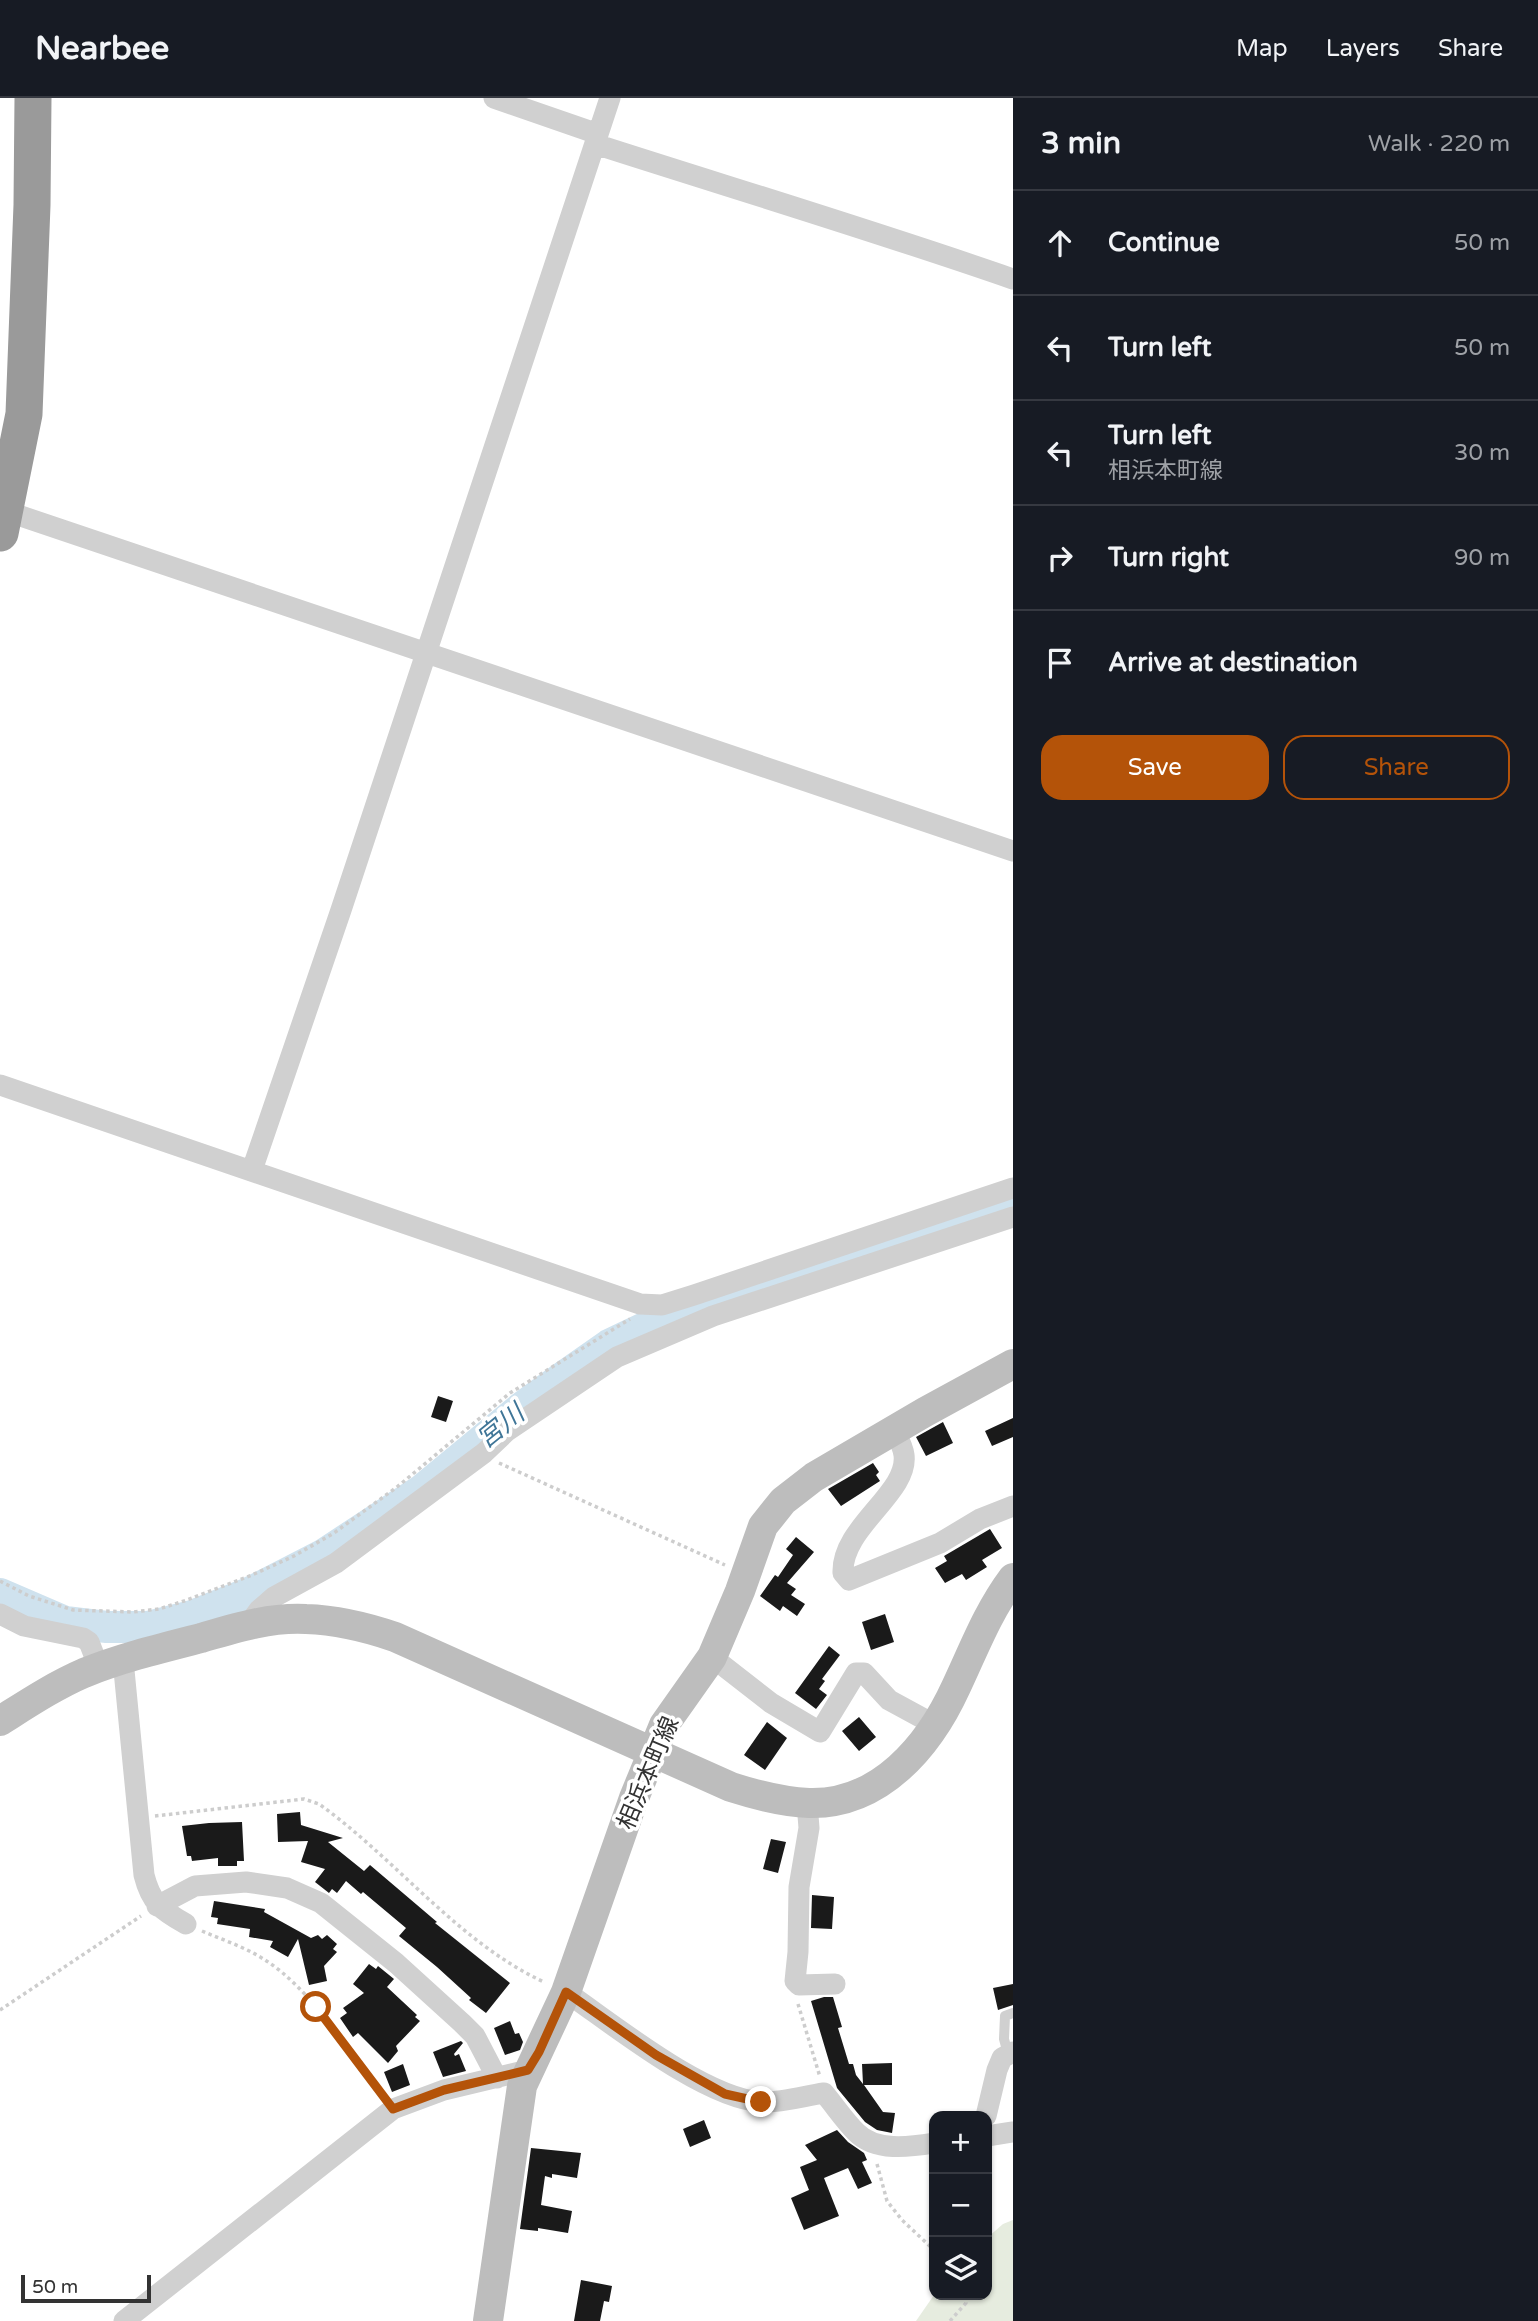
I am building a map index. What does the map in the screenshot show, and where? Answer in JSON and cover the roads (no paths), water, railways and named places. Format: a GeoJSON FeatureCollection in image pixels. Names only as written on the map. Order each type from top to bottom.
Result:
{"type":"FeatureCollection","features":[{"type":"Feature","properties":{"kind":"highway"},"geometry":{"type":"LineString","coordinates":[[3,522],[24,414],[33,205],[33,98]]}},
{"type":"Feature","properties":{"kind":"street"},"geometry":{"type":"LineString","coordinates":[[494,98],[597,139],[1013,279]]}},
{"type":"Feature","properties":{"kind":"street"},"geometry":{"type":"LineString","coordinates":[[252,1170],[610,98]]}},
{"type":"Feature","properties":{"kind":"street"},"geometry":{"type":"LineString","coordinates":[[3,522],[426,651],[1013,851]]}},
{"type":"Feature","properties":{"kind":"street"},"geometry":{"type":"LineString","coordinates":[[0,1086],[652,1306],[1013,1188]]}},
{"type":"Feature","properties":{"kind":"street"},"geometry":{"type":"LineString","coordinates":[[248,1625],[258,1610],[274,1597],[335,1563],[484,1453],[507,1431],[617,1357],[713,1316],[1013,1217]]}},
{"type":"Feature","properties":{"kind":"street","name":"相浜本町線"},"geometry":{"type":"LineString","coordinates":[[488,2321],[518,2105],[528,2070],[566,1992],[634,1798],[664,1725],[712,1657],[764,1525],[783,1500],[814,1477],[1013,1364]]}},
{"type":"Feature","properties":{"kind":"street"},"geometry":{"type":"LineString","coordinates":[[894,1430],[905,1456],[903,1470],[846,1551],[843,1573],[849,1580],[940,1543],[981,1519],[1013,1506]]}},
{"type":"Feature","properties":{"kind":"street"},"geometry":{"type":"LineString","coordinates":[[0,1721],[53,1689],[111,1664],[248,1625],[305,1618],[375,1630],[731,1787],[783,1801],[807,1803],[847,1798],[881,1783],[905,1763],[935,1726],[956,1687],[977,1638],[1013,1578]]}},
{"type":"Feature","properties":{"kind":"street"},"geometry":{"type":"LineString","coordinates":[[0,1614],[24,1626],[83,1638],[111,1664],[139,1818],[144,1875],[149,1894],[157,1906],[186,1924]]}},
{"type":"Feature","properties":{"kind":"street"},"geometry":{"type":"LineString","coordinates":[[712,1657],[771,1703],[820,1732],[856,1673],[864,1673],[889,1700],[935,1726]]}},
{"type":"Feature","properties":{"kind":"street"},"geometry":{"type":"LineString","coordinates":[[807,1803],[809,1828],[799,1887],[795,1981],[799,1985],[835,1984]]}},
{"type":"Feature","properties":{"kind":"street"},"geometry":{"type":"LineString","coordinates":[[157,1906],[195,1886],[246,1882],[287,1888],[321,1903],[396,1963],[462,2022],[475,2036],[497,2078]]}},
{"type":"Feature","properties":{"kind":"street"},"geometry":{"type":"LineString","coordinates":[[566,1992],[656,2055],[725,2094],[761,2102],[824,2093],[857,2134],[871,2141],[902,2148],[929,2144]]}},
{"type":"Feature","properties":{"kind":"street"},"geometry":{"type":"LineString","coordinates":[[987,2111],[997,2070],[1002,2058],[1011,2053]]}},
{"type":"Feature","properties":{"kind":"street"},"geometry":{"type":"LineString","coordinates":[[124,2321],[393,2109],[444,2090],[528,2070]]}},
{"type":"Feature","properties":{"kind":"street"},"geometry":{"type":"LineString","coordinates":[[992,2135],[1013,2132]]}},
{"type":"Feature","properties":{"kind":"lane"},"geometry":{"type":"LineString","coordinates":[[1011,2053],[1004,2039],[1005,2016],[1013,2013]]}},
{"type":"Feature","properties":{"kind":"waterway","name":"宮川"},"geometry":{"type":"LineString","coordinates":[[0,1594],[65,1622],[107,1627],[148,1627],[192,1616],[249,1593],[323,1555],[422,1490],[520,1409],[609,1345],[651,1325],[1013,1203]]}}]}
